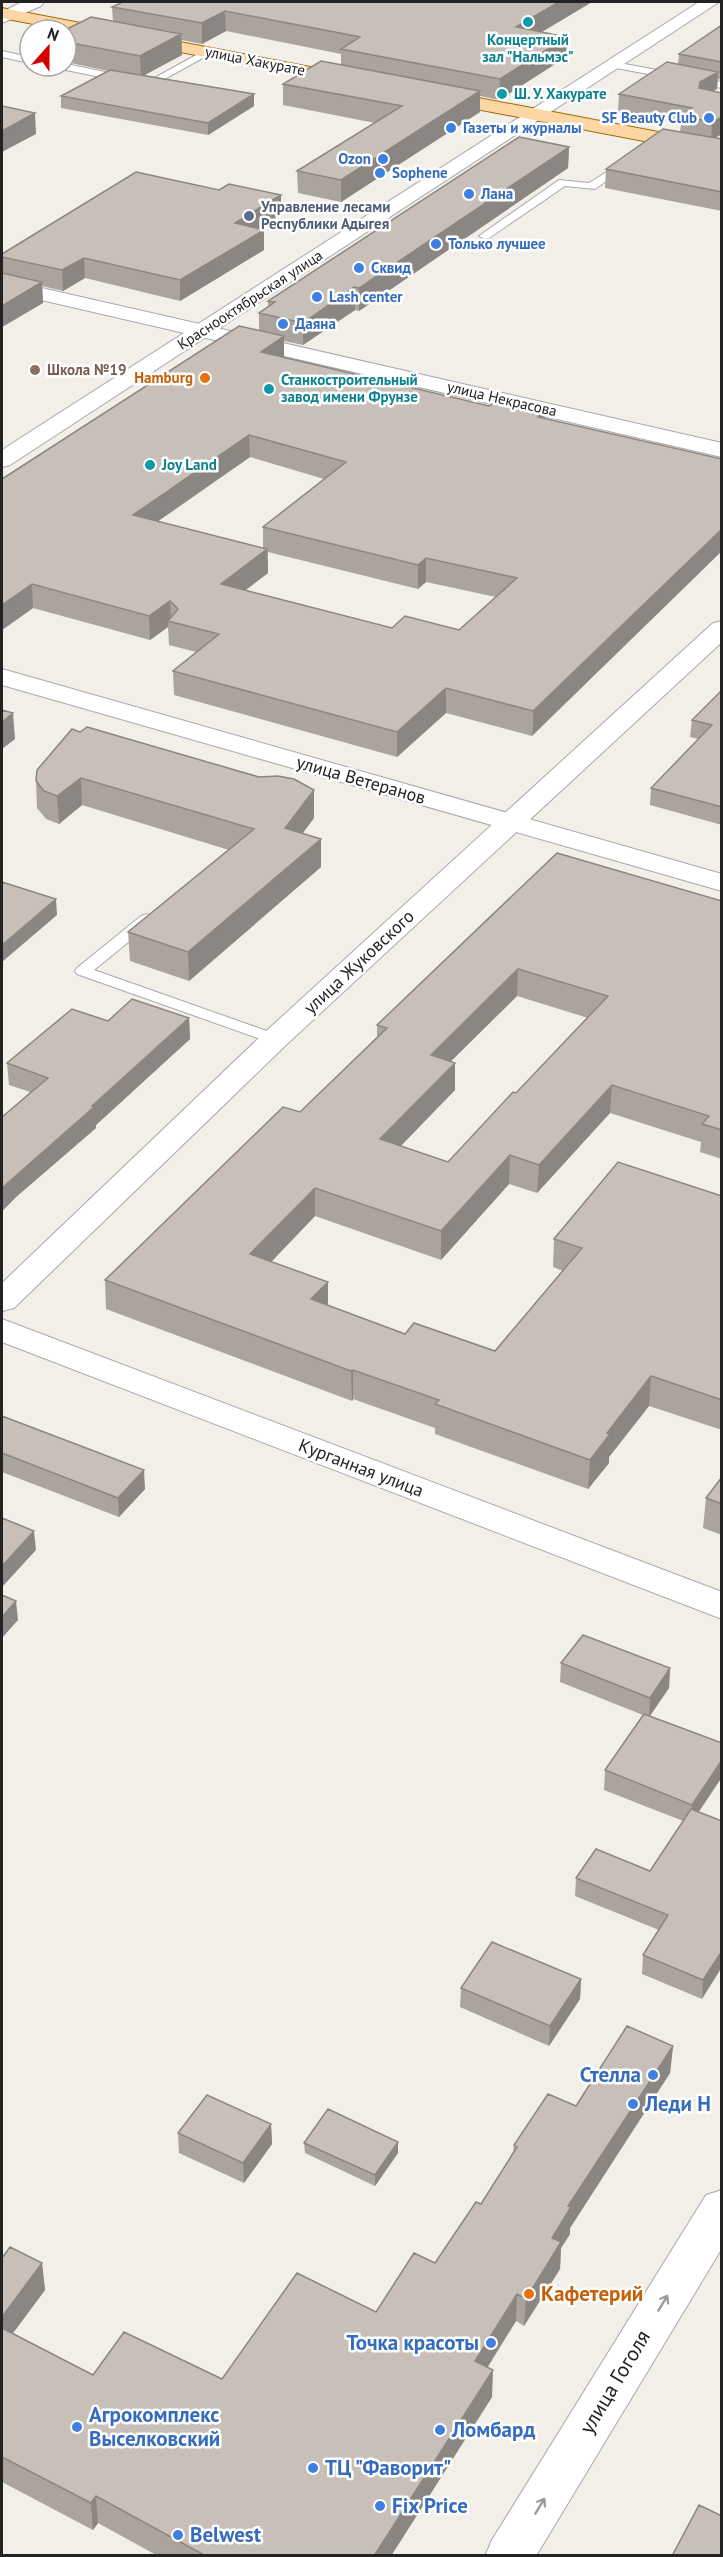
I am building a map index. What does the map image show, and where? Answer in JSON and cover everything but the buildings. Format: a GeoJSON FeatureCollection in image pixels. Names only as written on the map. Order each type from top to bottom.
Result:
{"type":"FeatureCollection","features":[{"type":"Feature","properties":{"kind":"main road","name":"улица Хакурате"},"geometry":{"type":"LineString","coordinates":[[4,15],[369,83]]}},
{"type":"Feature","properties":{"kind":"main road"},"geometry":{"type":"LineString","coordinates":[[415,92],[655,142],[717,146]]}},
{"type":"Feature","properties":{"kind":"street"},"geometry":{"type":"LineString","coordinates":[[4,15],[35,2]]}},
{"type":"Feature","properties":{"kind":"street","name":"Краснооктябрьская улица"},"geometry":{"type":"LineString","coordinates":[[2,460],[710,2]]}},
{"type":"Feature","properties":{"kind":"street","name":"улица Некрасова"},"geometry":{"type":"LineString","coordinates":[[2,285],[722,450]]}},
{"type":"Feature","properties":{"kind":"street","name":"улица Жуковского"},"geometry":{"type":"LineString","coordinates":[[2,1301],[275,1039],[722,628]]}},
{"type":"Feature","properties":{"kind":"street","name":"улица Ветеранов"},"geometry":{"type":"LineString","coordinates":[[2,676],[722,883]]}},
{"type":"Feature","properties":{"kind":"street","name":"Курганная улица"},"geometry":{"type":"LineString","coordinates":[[2,1330],[722,1606]]}},
{"type":"Feature","properties":{"kind":"street","name":"улица Гоголя"},"geometry":{"type":"LineString","coordinates":[[509,2556],[722,2208]]}},
{"type":"Feature","properties":{"kind":"lane"},"geometry":{"type":"LineString","coordinates":[[78,69],[150,84],[207,52]]}},
{"type":"Feature","properties":{"kind":"lane"},"geometry":{"type":"LineString","coordinates":[[2,54],[18,57]]}},
{"type":"Feature","properties":{"kind":"lane"},"geometry":{"type":"LineString","coordinates":[[614,65],[722,85]]}},
{"type":"Feature","properties":{"kind":"lane"},"geometry":{"type":"LineString","coordinates":[[485,236],[563,182],[591,187],[633,158]]}},
{"type":"Feature","properties":{"kind":"lane"},"geometry":{"type":"LineString","coordinates":[[163,907],[83,971],[275,1039]]}},
{"type":"Feature","properties":{"kind":"place","name":"Концертный зал \"Нальмэс\""},"geometry":{"type":"Point","coordinates":[528,22]}},
{"type":"Feature","properties":{"kind":"place","name":"Ш. У. Хакурате"},"geometry":{"type":"Point","coordinates":[502,94]}},
{"type":"Feature","properties":{"kind":"place","name":"SF Beauty Club"},"geometry":{"type":"Point","coordinates":[709,118]}},
{"type":"Feature","properties":{"kind":"place","name":"Газеты и журналы"},"geometry":{"type":"Point","coordinates":[451,128]}},
{"type":"Feature","properties":{"kind":"place","name":"Ozon"},"geometry":{"type":"Point","coordinates":[383,159]}},
{"type":"Feature","properties":{"kind":"place","name":"Sophene"},"geometry":{"type":"Point","coordinates":[380,173]}},
{"type":"Feature","properties":{"kind":"place","name":"Лана"},"geometry":{"type":"Point","coordinates":[469,194]}},
{"type":"Feature","properties":{"kind":"place","name":"Управление лесами Республики Адыгея"},"geometry":{"type":"Point","coordinates":[249,216]}},
{"type":"Feature","properties":{"kind":"place","name":"Только лучшее"},"geometry":{"type":"Point","coordinates":[436,244]}},
{"type":"Feature","properties":{"kind":"place","name":"Сквид"},"geometry":{"type":"Point","coordinates":[359,268]}},
{"type":"Feature","properties":{"kind":"place","name":"Lash center"},"geometry":{"type":"Point","coordinates":[317,297]}},
{"type":"Feature","properties":{"kind":"place","name":"Даяна"},"geometry":{"type":"Point","coordinates":[283,324]}},
{"type":"Feature","properties":{"kind":"place","name":"Школа №19"},"geometry":{"type":"Point","coordinates":[35,370]}},
{"type":"Feature","properties":{"kind":"place","name":"Hamburg"},"geometry":{"type":"Point","coordinates":[205,378]}},
{"type":"Feature","properties":{"kind":"place","name":"Станкостроительный завод имени Фрунзе"},"geometry":{"type":"Point","coordinates":[269,389]}},
{"type":"Feature","properties":{"kind":"place","name":"Joy Land"},"geometry":{"type":"Point","coordinates":[150,465]}},
{"type":"Feature","properties":{"kind":"place","name":"Стелла"},"geometry":{"type":"Point","coordinates":[653,2075]}},
{"type":"Feature","properties":{"kind":"place","name":"Леди Н"},"geometry":{"type":"Point","coordinates":[633,2104]}},
{"type":"Feature","properties":{"kind":"place","name":"Кафетерий"},"geometry":{"type":"Point","coordinates":[529,2294]}},
{"type":"Feature","properties":{"kind":"place","name":"Точка красоты"},"geometry":{"type":"Point","coordinates":[491,2343]}},
{"type":"Feature","properties":{"kind":"place","name":"Агрокомплекс Выселковский"},"geometry":{"type":"Point","coordinates":[77,2427]}},
{"type":"Feature","properties":{"kind":"place","name":"Ломбард"},"geometry":{"type":"Point","coordinates":[440,2430]}},
{"type":"Feature","properties":{"kind":"place","name":"ТЦ \"Фаворит\""},"geometry":{"type":"Point","coordinates":[313,2468]}},
{"type":"Feature","properties":{"kind":"place","name":"Fix Price"},"geometry":{"type":"Point","coordinates":[380,2506]}},
{"type":"Feature","properties":{"kind":"place","name":"Belwest"},"geometry":{"type":"Point","coordinates":[178,2535]}}]}
